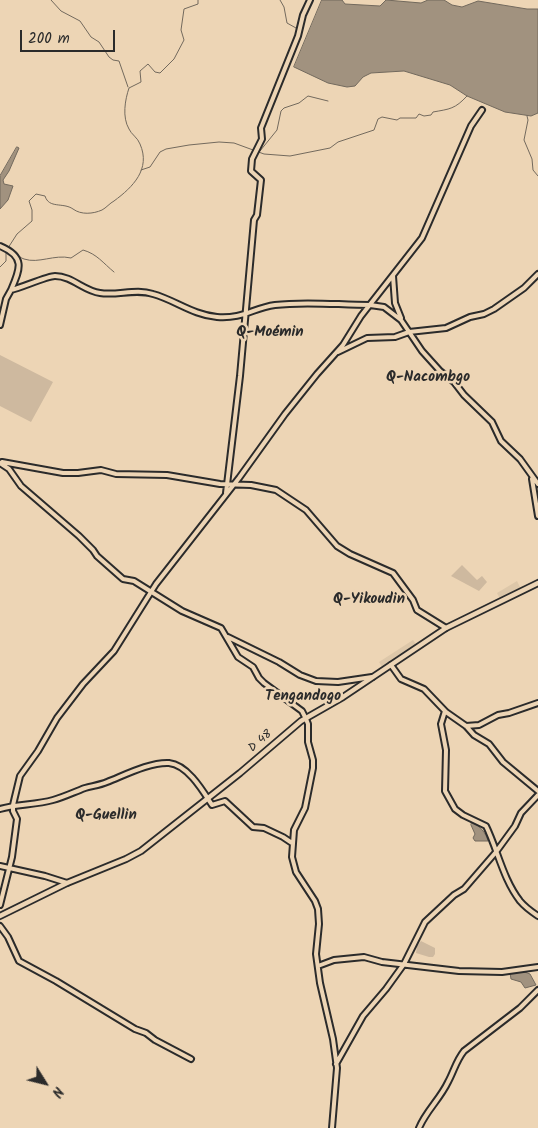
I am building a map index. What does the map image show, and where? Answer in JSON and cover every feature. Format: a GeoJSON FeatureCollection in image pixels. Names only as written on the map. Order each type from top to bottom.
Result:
{"type":"FeatureCollection","features":[{"type":"Feature","properties":{"kind":"street"},"geometry":{"type":"LineString","coordinates":[[226,494],[240,376],[254,220],[257,216],[261,180],[251,171],[252,158],[262,139],[261,128],[298,36],[303,15],[310,0]]}},
{"type":"Feature","properties":{"kind":"street"},"geometry":{"type":"LineString","coordinates":[[0,905],[9,868],[17,819],[13,811],[13,805],[20,776],[38,751],[57,718],[83,684],[114,651],[151,592],[174,560],[234,484],[285,414],[343,345],[361,316],[422,238],[471,126],[482,110]]}},
{"type":"Feature","properties":{"kind":"street"},"geometry":{"type":"LineString","coordinates":[[0,246],[14,254],[18,259],[19,271],[6,299],[0,325]]}},
{"type":"Feature","properties":{"kind":"street"},"geometry":{"type":"LineString","coordinates":[[336,352],[367,338],[395,337],[409,332],[446,328],[484,314],[524,288],[538,274]]}},
{"type":"Feature","properties":{"kind":"street"},"geometry":{"type":"LineString","coordinates":[[11,290],[55,276],[101,294],[148,292],[163,297],[186,309],[213,316],[230,318],[274,305],[370,304],[384,307],[401,320]]}},
{"type":"Feature","properties":{"kind":"street"},"geometry":{"type":"LineString","coordinates":[[393,276],[395,303],[401,320],[422,351],[492,422],[501,441],[520,459],[531,477],[538,484]]}},
{"type":"Feature","properties":{"kind":"street"},"geometry":{"type":"LineString","coordinates":[[0,462],[62,473],[101,470],[116,474],[167,475],[228,484],[251,485],[282,494],[306,510],[337,546],[350,554],[382,567],[396,576],[413,600],[417,610],[446,628]]}},
{"type":"Feature","properties":{"kind":"street"},"geometry":{"type":"LineString","coordinates":[[0,462],[9,469],[21,486],[79,536],[123,579],[134,581],[182,611],[221,628],[238,657],[253,667],[264,683],[302,711],[306,718],[313,768],[305,808],[294,830],[292,857],[296,872],[318,909],[319,924],[316,954],[320,983],[333,1039],[336,1064],[332,1128]]}},
{"type":"Feature","properties":{"kind":"street"},"geometry":{"type":"LineString","coordinates":[[531,477],[538,516]]}},
{"type":"Feature","properties":{"kind":"street","name":"D 48"},"geometry":{"type":"LineString","coordinates":[[0,916],[67,883],[141,851],[209,799],[306,718],[343,697],[446,628],[538,583]]}},
{"type":"Feature","properties":{"kind":"street"},"geometry":{"type":"LineString","coordinates":[[228,637],[279,662],[300,676],[316,681],[338,682],[374,677]]}},
{"type":"Feature","properties":{"kind":"street"},"geometry":{"type":"LineString","coordinates":[[336,1064],[363,1016],[404,964],[425,922],[454,895],[464,889],[496,852],[515,826],[521,813],[538,793],[503,762],[489,744],[474,735],[466,726],[445,711],[424,689],[401,679],[391,665]]}},
{"type":"Feature","properties":{"kind":"street"},"geometry":{"type":"LineString","coordinates":[[466,726],[479,725],[498,715],[509,714],[538,703]]}},
{"type":"Feature","properties":{"kind":"street"},"geometry":{"type":"LineString","coordinates":[[445,711],[441,724],[446,750],[445,792],[456,809],[463,815],[486,826],[500,863],[521,902],[538,916]]}},
{"type":"Feature","properties":{"kind":"street"},"geometry":{"type":"LineString","coordinates":[[0,809],[13,805],[34,804],[53,800],[157,764],[170,763],[194,778],[209,799],[210,804],[214,805],[225,801],[253,827],[264,828],[292,843]]}},
{"type":"Feature","properties":{"kind":"street"},"geometry":{"type":"LineString","coordinates":[[0,866],[67,883]]}},
{"type":"Feature","properties":{"kind":"street"},"geometry":{"type":"LineString","coordinates":[[0,926],[8,936],[19,961],[146,1033],[154,1040],[191,1059]]}},
{"type":"Feature","properties":{"kind":"street"},"geometry":{"type":"LineString","coordinates":[[318,966],[334,960],[364,957],[382,962],[432,969],[476,972],[502,972],[538,968]]}},
{"type":"Feature","properties":{"kind":"street"},"geometry":{"type":"LineString","coordinates":[[419,1128],[426,1113],[448,1083],[457,1059],[464,1051],[520,1008],[538,990]]}},
{"type":"Feature","properties":{"kind":"shaded area"},"geometry":{"type":"Polygon","coordinates":[[[322,0],[342,0],[345,4],[380,6],[386,0],[421,3],[428,0],[444,0],[452,5],[462,7],[478,1],[538,9],[538,113],[531,116],[505,112],[467,96],[450,85],[404,71],[371,73],[363,77],[355,86],[347,87],[328,83],[294,67],[322,0]]]}},
{"type":"Feature","properties":{"kind":"shaded area"},"geometry":{"type":"Polygon","coordinates":[[[17,147],[19,148],[3,180],[4,184],[13,186],[8,200],[0,209],[0,176],[17,147]]]}},
{"type":"Feature","properties":{"kind":"shaded area"},"geometry":{"type":"Polygon","coordinates":[[[0,355],[53,382],[31,422],[0,406],[0,355]]]}},
{"type":"Feature","properties":{"kind":"shaded area"},"geometry":{"type":"Polygon","coordinates":[[[462,565],[477,580],[482,576],[487,582],[479,591],[451,576],[462,565]]]}},
{"type":"Feature","properties":{"kind":"shaded area"},"geometry":{"type":"Polygon","coordinates":[[[517,581],[522,591],[501,601],[497,593],[517,581]]]}},
{"type":"Feature","properties":{"kind":"shaded area"},"geometry":{"type":"Polygon","coordinates":[[[413,640],[418,647],[384,670],[379,662],[413,640]]]}},
{"type":"Feature","properties":{"kind":"shaded area"},"geometry":{"type":"Polygon","coordinates":[[[472,822],[482,830],[488,841],[475,841],[473,838],[475,834],[471,825],[472,822]]]}},
{"type":"Feature","properties":{"kind":"shaded area"},"geometry":{"type":"Polygon","coordinates":[[[421,941],[435,948],[433,957],[416,953],[417,946],[421,941]]]}},
{"type":"Feature","properties":{"kind":"shaded area"},"geometry":{"type":"Polygon","coordinates":[[[522,971],[530,974],[536,985],[525,988],[521,982],[511,979],[510,973],[522,971]]]}},
{"type":"Feature","properties":{"kind":"waterway"},"geometry":{"type":"LineString","coordinates":[[51,0],[61,11],[80,21],[91,37],[99,42],[109,57],[119,61],[128,87]]}},
{"type":"Feature","properties":{"kind":"waterway"},"geometry":{"type":"LineString","coordinates":[[8,248],[17,234],[32,221],[32,210],[29,201],[36,194],[45,196],[50,203],[69,207],[83,213],[91,213],[104,209],[121,196],[138,177],[142,169],[143,153],[138,140],[130,131],[125,119],[125,103],[129,88],[141,82],[140,71],[148,64],[155,72],[160,73],[174,59],[184,40],[181,30],[184,9],[198,4],[198,0]]}},
{"type":"Feature","properties":{"kind":"waterway"},"geometry":{"type":"LineString","coordinates":[[280,0],[284,7],[287,23],[296,28]]}},
{"type":"Feature","properties":{"kind":"waterway"},"geometry":{"type":"LineString","coordinates":[[260,151],[277,130],[281,111],[284,108],[299,103],[308,96],[328,101]]}},
{"type":"Feature","properties":{"kind":"waterway"},"geometry":{"type":"LineString","coordinates":[[141,170],[150,167],[160,152],[166,149],[189,145],[219,142],[234,143],[264,154],[290,156],[330,148],[338,142],[374,130],[378,119],[382,117],[397,120],[400,118],[416,118],[419,114],[424,116],[431,115],[433,112],[448,109],[459,104],[467,96]]}},
{"type":"Feature","properties":{"kind":"waterway"},"geometry":{"type":"LineString","coordinates":[[527,116],[524,140],[532,159],[533,170],[538,176]]}},
{"type":"Feature","properties":{"kind":"waterway"},"geometry":{"type":"LineString","coordinates":[[8,247],[20,257],[30,260],[59,257],[71,258],[83,250],[96,256],[114,272]]}},
{"type":"Feature","properties":{"kind":"waterway"},"geometry":{"type":"LineString","coordinates":[[0,267],[6,261],[6,252]]}},
{"type":"Feature","properties":{"kind":"district","name":"Q-Moémin"},"geometry":{"type":"Point","coordinates":[270,333]}},
{"type":"Feature","properties":{"kind":"district","name":"Q-Nacombgo"},"geometry":{"type":"Point","coordinates":[428,378]}},
{"type":"Feature","properties":{"kind":"district","name":"Q-Yikoudin"},"geometry":{"type":"Point","coordinates":[369,600]}},
{"type":"Feature","properties":{"kind":"district","name":"Tengandogo"},"geometry":{"type":"Point","coordinates":[303,697]}},
{"type":"Feature","properties":{"kind":"district","name":"Q-Guellin"},"geometry":{"type":"Point","coordinates":[106,816]}}]}
